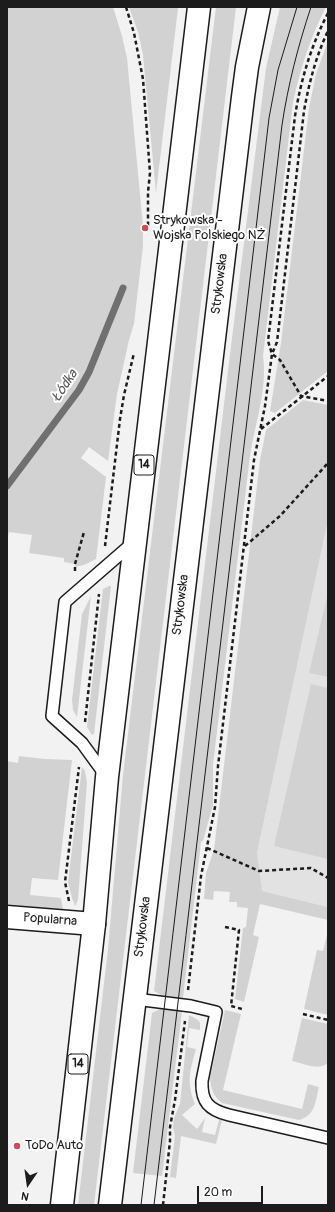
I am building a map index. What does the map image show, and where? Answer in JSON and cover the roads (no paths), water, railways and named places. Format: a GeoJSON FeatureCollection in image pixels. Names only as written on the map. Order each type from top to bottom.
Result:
{"type":"FeatureCollection","features":[{"type":"Feature","properties":{"kind":"main road","name":"14"},"geometry":{"type":"LineString","coordinates":[[62,1205],[94,924],[107,777],[199,7]]}},
{"type":"Feature","properties":{"kind":"main road","name":"Strykowska"},"geometry":{"type":"LineString","coordinates":[[110,1205],[243,97],[247,67],[259,7]]}},
{"type":"Feature","properties":{"kind":"main road","name":"Popularna"},"geometry":{"type":"LineString","coordinates":[[7,917],[94,924]]}},
{"type":"Feature","properties":{"kind":"lane"},"geometry":{"type":"LineString","coordinates":[[107,777],[82,743],[52,716],[65,602],[135,542]]}},
{"type":"Feature","properties":{"kind":"lane"},"geometry":{"type":"LineString","coordinates":[[135,999],[186,1005],[216,1012],[202,1081],[202,1092],[204,1099],[210,1107],[220,1113],[328,1138]]}},
{"type":"Feature","properties":{"kind":"waterway","name":"Łódka"},"geometry":{"type":"LineString","coordinates":[[7,486],[79,390],[89,372],[123,288]]}},
{"type":"Feature","properties":{"kind":"tram line"},"geometry":{"type":"LineString","coordinates":[[141,1205],[269,118],[278,70],[297,7]]}},
{"type":"Feature","properties":{"kind":"tram line"},"geometry":{"type":"LineString","coordinates":[[154,1205],[282,125],[294,66],[311,7]]}},
{"type":"Feature","properties":{"kind":"place","name":"Strykowska - Wojska Polskiego NŻ"},"geometry":{"type":"Point","coordinates":[145,228]}},
{"type":"Feature","properties":{"kind":"place","name":"ToDo Auto"},"geometry":{"type":"Point","coordinates":[17,1146]}}]}
